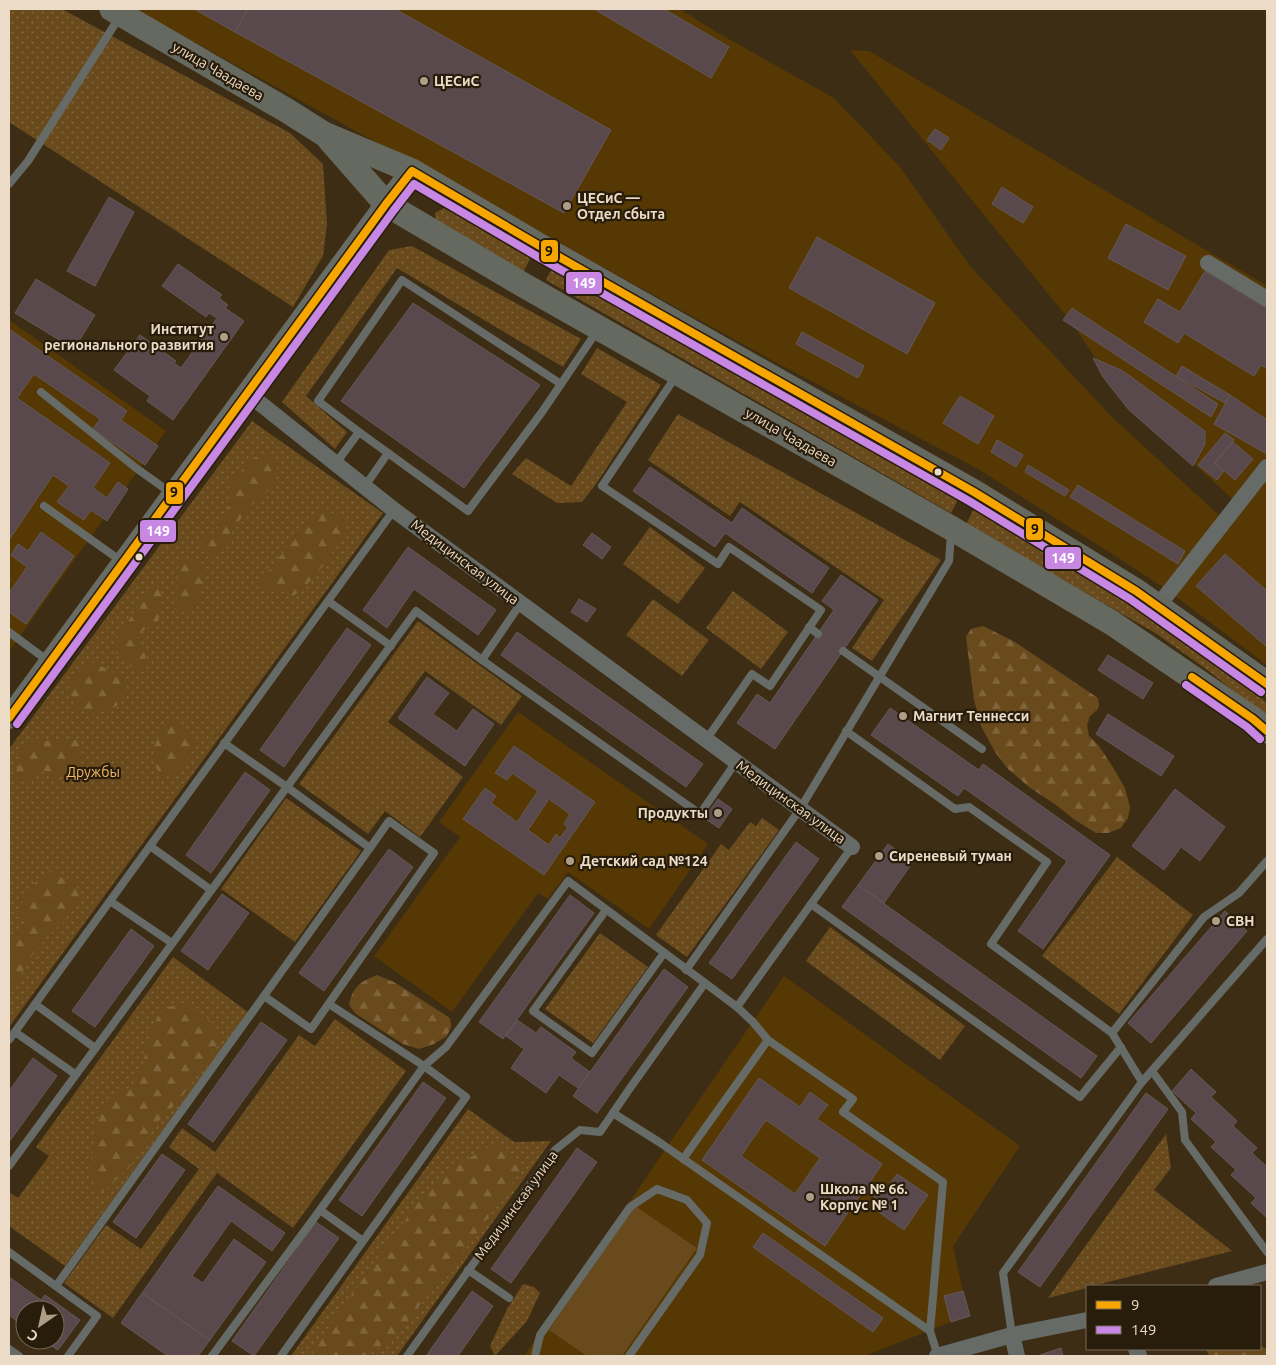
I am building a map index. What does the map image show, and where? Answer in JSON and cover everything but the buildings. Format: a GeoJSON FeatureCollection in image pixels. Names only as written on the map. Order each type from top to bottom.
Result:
{"type":"FeatureCollection","features":[{"type":"Feature","properties":{"kind":"main road","name":"улица Чаадаева"},"geometry":{"type":"LineString","coordinates":[[116,12],[324,134],[412,171],[554,254],[974,492],[1136,591],[1267,684]]}},
{"type":"Feature","properties":{"kind":"main road","name":"улица Чаадаева"},"geometry":{"type":"LineString","coordinates":[[324,134],[386,204],[599,328],[951,528],[1112,623],[1253,719],[1267,731]]}},
{"type":"Feature","properties":{"kind":"main road"},"geometry":{"type":"LineString","coordinates":[[9,718],[247,392],[412,171]]}},
{"type":"Feature","properties":{"kind":"street"},"geometry":{"type":"LineString","coordinates":[[1208,263],[1267,299]]}},
{"type":"Feature","properties":{"kind":"street","name":"Медицинская улица"},"geometry":{"type":"LineString","coordinates":[[247,392],[394,510],[852,847]]}},
{"type":"Feature","properties":{"kind":"street"},"geometry":{"type":"LineString","coordinates":[[1158,606],[1267,467]]}},
{"type":"Feature","properties":{"kind":"street"},"geometry":{"type":"LineString","coordinates":[[1220,1285],[1267,1272]]}},
{"type":"Feature","properties":{"kind":"street"},"geometry":{"type":"LineString","coordinates":[[938,1356],[1012,1335],[1086,1320]]}},
{"type":"Feature","properties":{"kind":"street"},"geometry":{"type":"LineString","coordinates":[[1012,1335],[1018,1356]]}},
{"type":"Feature","properties":{"kind":"lane"},"geometry":{"type":"LineString","coordinates":[[9,184],[28,161],[116,12]]}},
{"type":"Feature","properties":{"kind":"lane"},"geometry":{"type":"LineString","coordinates":[[561,384],[402,280],[318,401],[468,511],[542,412],[561,384],[599,328]]}},
{"type":"Feature","properties":{"kind":"lane"},"geometry":{"type":"LineString","coordinates":[[678,372],[602,486],[718,564],[729,547],[821,610],[770,686],[752,674],[706,740]]}},
{"type":"Feature","properties":{"kind":"lane"},"geometry":{"type":"LineString","coordinates":[[42,392],[136,468],[173,494]]}},
{"type":"Feature","properties":{"kind":"lane"},"geometry":{"type":"LineString","coordinates":[[336,463],[359,432]]}},
{"type":"Feature","properties":{"kind":"lane"},"geometry":{"type":"LineString","coordinates":[[365,486],[388,453]]}},
{"type":"Feature","properties":{"kind":"lane"},"geometry":{"type":"LineString","coordinates":[[44,506],[123,563]]}},
{"type":"Feature","properties":{"kind":"lane"},"geometry":{"type":"LineString","coordinates":[[9,1040],[394,510]]}},
{"type":"Feature","properties":{"kind":"lane"},"geometry":{"type":"LineString","coordinates":[[686,970],[800,809],[949,561],[951,528]]}},
{"type":"Feature","properties":{"kind":"lane"},"geometry":{"type":"LineString","coordinates":[[328,601],[390,646]]}},
{"type":"Feature","properties":{"kind":"lane"},"geometry":{"type":"LineString","coordinates":[[482,660],[521,603]]}},
{"type":"Feature","properties":{"kind":"lane"},"geometry":{"type":"LineString","coordinates":[[9,1166],[416,612],[700,814],[736,762]]}},
{"type":"Feature","properties":{"kind":"lane"},"geometry":{"type":"LineString","coordinates":[[810,627],[818,634]]}},
{"type":"Feature","properties":{"kind":"lane"},"geometry":{"type":"LineString","coordinates":[[9,632],[50,662]]}},
{"type":"Feature","properties":{"kind":"lane"},"geometry":{"type":"LineString","coordinates":[[843,651],[982,750]]}},
{"type":"Feature","properties":{"kind":"lane"},"geometry":{"type":"LineString","coordinates":[[846,731],[955,809],[969,807],[1047,862],[991,944],[1112,1033],[1142,1082]]}},
{"type":"Feature","properties":{"kind":"lane"},"geometry":{"type":"LineString","coordinates":[[224,744],[287,787],[370,848]]}},
{"type":"Feature","properties":{"kind":"lane"},"geometry":{"type":"LineString","coordinates":[[56,1286],[388,821],[434,853],[311,1029],[264,996]]}},
{"type":"Feature","properties":{"kind":"lane"},"geometry":{"type":"LineString","coordinates":[[150,846],[211,890]]}},
{"type":"Feature","properties":{"kind":"lane","name":"Медицинская улица"},"geometry":{"type":"LineString","coordinates":[[737,1007],[852,847]]}},
{"type":"Feature","properties":{"kind":"lane"},"geometry":{"type":"LineString","coordinates":[[1112,1033],[1204,917],[1238,893],[1267,861]]}},
{"type":"Feature","properties":{"kind":"lane"},"geometry":{"type":"LineString","coordinates":[[212,1356],[424,1066],[446,1047],[568,881],[737,1007],[768,1040],[852,1099],[843,1112],[943,1182],[930,1331],[938,1356]]}},
{"type":"Feature","properties":{"kind":"lane"},"geometry":{"type":"LineString","coordinates":[[110,901],[172,943]]}},
{"type":"Feature","properties":{"kind":"lane"},"geometry":{"type":"LineString","coordinates":[[811,904],[1080,1097],[1121,1047]]}},
{"type":"Feature","properties":{"kind":"lane"},"geometry":{"type":"LineString","coordinates":[[606,910],[533,1011],[592,1053],[664,953]]}},
{"type":"Feature","properties":{"kind":"lane"},"geometry":{"type":"LineString","coordinates":[[1012,1335],[1003,1273],[1142,1082],[1267,939]]}},
{"type":"Feature","properties":{"kind":"lane","name":"Медицинская улица"},"geometry":{"type":"LineString","coordinates":[[407,1356],[555,1150],[580,1130],[600,1132],[705,983]]}},
{"type":"Feature","properties":{"kind":"lane"},"geometry":{"type":"LineString","coordinates":[[35,1004],[95,1048]]}},
{"type":"Feature","properties":{"kind":"lane"},"geometry":{"type":"LineString","coordinates":[[280,1356],[466,1097],[424,1066],[329,1004]]}},
{"type":"Feature","properties":{"kind":"lane"},"geometry":{"type":"LineString","coordinates":[[15,1032],[76,1074]]}},
{"type":"Feature","properties":{"kind":"lane"},"geometry":{"type":"LineString","coordinates":[[683,1159],[768,1040]]}},
{"type":"Feature","properties":{"kind":"lane"},"geometry":{"type":"LineString","coordinates":[[1152,1071],[1182,1112],[1185,1140],[1267,1252]]}},
{"type":"Feature","properties":{"kind":"lane"},"geometry":{"type":"LineString","coordinates":[[614,1113],[930,1331]]}},
{"type":"Feature","properties":{"kind":"lane"},"geometry":{"type":"LineString","coordinates":[[536,1356],[540,1335],[630,1207],[657,1189],[686,1200],[706,1224],[700,1255],[629,1356]]}},
{"type":"Feature","properties":{"kind":"lane"},"geometry":{"type":"LineString","coordinates":[[320,1210],[363,1241]]}},
{"type":"Feature","properties":{"kind":"lane"},"geometry":{"type":"LineString","coordinates":[[9,1252],[97,1316],[68,1356]]}},
{"type":"Feature","properties":{"kind":"lane"},"geometry":{"type":"LineString","coordinates":[[468,1270],[509,1298]]}},
{"type":"Feature","properties":{"kind":"lane"},"geometry":{"type":"LineString","coordinates":[[9,1349],[19,1356]]}},
{"type":"Feature","properties":{"kind":"shaded area"},"geometry":{"type":"Polygon","coordinates":[[[134,9],[680,9],[718,33],[834,98],[900,167],[970,266],[1113,418],[1222,518],[1238,504],[1125,401],[1071,322],[850,50],[869,51],[1267,286],[1267,665],[1167,590],[978,469],[779,364],[134,9]]]}},
{"type":"Feature","properties":{"kind":"shaded area"},"geometry":{"type":"Polygon","coordinates":[[[9,320],[166,431],[9,652],[9,320]]]}},
{"type":"Feature","properties":{"kind":"shaded area","name":"Детский сад №124"},"geometry":{"type":"Polygon","coordinates":[[[518,712],[708,844],[649,929],[568,872],[548,899],[538,893],[452,1012],[374,956],[460,837],[439,822],[518,712]]]}},
{"type":"Feature","properties":{"kind":"shaded area","name":"Школа № 66. Корпус № 1"},"geometry":{"type":"Polygon","coordinates":[[[784,976],[1020,1146],[953,1246],[970,1316],[865,1356],[524,1356],[784,976]]]}},
{"type":"Feature","properties":{"kind":"green space"},"geometry":{"type":"Polygon","coordinates":[[[9,9],[62,9],[290,133],[323,164],[327,224],[323,256],[293,307],[9,122],[9,9]]]}},
{"type":"Feature","properties":{"kind":"green space"},"geometry":{"type":"Polygon","coordinates":[[[444,208],[532,255],[523,273],[436,222],[435,213],[444,208]]]}},
{"type":"Feature","properties":{"kind":"green space"},"geometry":{"type":"Polygon","coordinates":[[[412,246],[581,339],[563,367],[397,268],[306,396],[347,432],[335,449],[282,402],[389,250],[412,246]]]}},
{"type":"Feature","properties":{"kind":"green space"},"geometry":{"type":"Polygon","coordinates":[[[552,268],[959,498],[951,513],[546,280],[552,268]]]}},
{"type":"Feature","properties":{"kind":"green space"},"geometry":{"type":"Polygon","coordinates":[[[597,348],[661,385],[596,484],[582,502],[557,503],[512,474],[526,458],[571,486],[627,402],[581,374],[597,348]]]}},
{"type":"Feature","properties":{"kind":"green space"},"geometry":{"type":"Polygon","coordinates":[[[678,414],[941,560],[872,661],[852,648],[884,600],[740,502],[730,516],[648,460],[678,414]]]}},
{"type":"Feature","properties":{"kind":"green space","name":"Дружбы"},"geometry":{"type":"Polygon","coordinates":[[[252,421],[383,513],[9,1027],[9,749],[252,421]]]}},
{"type":"Feature","properties":{"kind":"green space"},"geometry":{"type":"Polygon","coordinates":[[[263,453],[270,456],[275,462],[277,476],[274,482],[240,519],[219,551],[214,554],[208,552],[204,549],[202,541],[203,538],[211,535],[218,529],[220,519],[230,505],[232,495],[230,484],[250,460],[263,453]]]}},
{"type":"Feature","properties":{"kind":"green space"},"geometry":{"type":"Polygon","coordinates":[[[319,508],[341,517],[349,523],[325,563],[310,581],[293,596],[278,590],[262,588],[261,581],[319,508]]]}},
{"type":"Feature","properties":{"kind":"green space"},"geometry":{"type":"Polygon","coordinates":[[[974,509],[1165,624],[1267,703],[1267,718],[1210,672],[1157,634],[966,524],[974,509]]]}},
{"type":"Feature","properties":{"kind":"green space"},"geometry":{"type":"Polygon","coordinates":[[[650,527],[705,568],[678,604],[623,564],[650,527]]]}},
{"type":"Feature","properties":{"kind":"green space"},"geometry":{"type":"Polygon","coordinates":[[[186,558],[204,569],[207,574],[197,601],[186,610],[176,614],[174,613],[177,599],[179,562],[186,558]]]}},
{"type":"Feature","properties":{"kind":"green space"},"geometry":{"type":"Polygon","coordinates":[[[152,586],[161,590],[161,609],[158,622],[138,636],[136,644],[143,651],[146,659],[140,671],[136,671],[113,650],[113,645],[152,586]]]}},
{"type":"Feature","properties":{"kind":"green space"},"geometry":{"type":"Polygon","coordinates":[[[733,591],[788,632],[761,669],[706,628],[733,591]]]}},
{"type":"Feature","properties":{"kind":"green space"},"geometry":{"type":"Polygon","coordinates":[[[653,599],[709,640],[682,676],[626,635],[653,599]]]}},
{"type":"Feature","properties":{"kind":"green space"},"geometry":{"type":"Polygon","coordinates":[[[418,621],[522,696],[501,725],[425,671],[388,722],[463,777],[420,837],[385,811],[368,834],[299,784],[418,621]]]}},
{"type":"Feature","properties":{"kind":"green space"},"geometry":{"type":"Polygon","coordinates":[[[983,626],[1015,642],[1098,698],[1098,709],[1090,716],[1087,725],[1089,736],[1099,746],[1125,788],[1130,807],[1128,818],[1121,828],[1108,833],[1096,833],[1029,787],[1008,769],[995,752],[981,726],[974,700],[966,637],[971,629],[983,626]]]}},
{"type":"Feature","properties":{"kind":"green space"},"geometry":{"type":"Polygon","coordinates":[[[90,662],[119,675],[125,681],[127,688],[123,698],[116,706],[94,713],[75,707],[70,692],[74,676],[90,662]]]}},
{"type":"Feature","properties":{"kind":"green space"},"geometry":{"type":"Polygon","coordinates":[[[169,721],[187,729],[197,745],[180,769],[171,776],[163,777],[155,765],[153,753],[159,735],[169,721]]]}},
{"type":"Feature","properties":{"kind":"green space"},"geometry":{"type":"Polygon","coordinates":[[[76,740],[82,747],[81,754],[72,769],[61,780],[57,781],[50,773],[44,771],[28,780],[19,779],[14,775],[19,765],[21,750],[26,743],[76,740]]]}},
{"type":"Feature","properties":{"kind":"green space"},"geometry":{"type":"Polygon","coordinates":[[[286,798],[361,851],[295,942],[221,889],[286,798]]]}},
{"type":"Feature","properties":{"kind":"green space"},"geometry":{"type":"Polygon","coordinates":[[[762,818],[779,830],[687,957],[656,935],[721,844],[729,850],[750,822],[756,826],[762,818]]]}},
{"type":"Feature","properties":{"kind":"green space"},"geometry":{"type":"Polygon","coordinates":[[[1117,857],[1193,915],[1119,1014],[1042,956],[1117,857]]]}},
{"type":"Feature","properties":{"kind":"green space"},"geometry":{"type":"Polygon","coordinates":[[[50,870],[63,878],[73,881],[81,896],[63,922],[45,939],[30,958],[9,996],[9,943],[13,942],[24,930],[24,919],[20,909],[32,887],[50,870]]]}},
{"type":"Feature","properties":{"kind":"green space"},"geometry":{"type":"Polygon","coordinates":[[[830,927],[965,1026],[940,1060],[806,961],[830,927]]]}},
{"type":"Feature","properties":{"kind":"green space"},"geometry":{"type":"Polygon","coordinates":[[[600,933],[648,967],[593,1043],[545,1009],[600,933]]]}},
{"type":"Feature","properties":{"kind":"green space"},"geometry":{"type":"Polygon","coordinates":[[[173,957],[248,1012],[65,1266],[9,1226],[9,1192],[18,1198],[49,1156],[36,1147],[173,957]]]}},
{"type":"Feature","properties":{"kind":"green space"},"geometry":{"type":"Polygon","coordinates":[[[377,975],[394,982],[450,1018],[451,1027],[447,1036],[434,1044],[419,1049],[403,1044],[356,1014],[349,1005],[355,989],[366,980],[377,975]]]}},
{"type":"Feature","properties":{"kind":"green space"},"geometry":{"type":"Polygon","coordinates":[[[183,1003],[213,1024],[220,1035],[221,1041],[180,1099],[158,1122],[132,1164],[103,1192],[94,1189],[90,1165],[95,1126],[104,1104],[118,1093],[130,1088],[141,1071],[149,1038],[157,1018],[166,1008],[183,1003]]]}},
{"type":"Feature","properties":{"kind":"green space"},"geometry":{"type":"Polygon","coordinates":[[[335,1019],[406,1071],[293,1228],[217,1173],[113,1318],[64,1283],[106,1225],[141,1249],[199,1169],[169,1147],[182,1128],[215,1152],[299,1035],[315,1046],[335,1019]]]}},
{"type":"Feature","properties":{"kind":"green space"},"geometry":{"type":"Polygon","coordinates":[[[468,1109],[514,1142],[551,1141],[397,1356],[291,1356],[468,1109]]]}},
{"type":"Feature","properties":{"kind":"green space"},"geometry":{"type":"Polygon","coordinates":[[[1166,1134],[1171,1168],[1154,1190],[1232,1251],[1096,1285],[1086,1285],[1086,1288],[1048,1298],[1166,1134]]]}},
{"type":"Feature","properties":{"kind":"green space"},"geometry":{"type":"Polygon","coordinates":[[[500,1145],[521,1164],[520,1172],[455,1264],[432,1288],[401,1331],[367,1356],[311,1356],[321,1338],[427,1190],[457,1166],[479,1152],[489,1147],[500,1145]]]}},
{"type":"Feature","properties":{"kind":"green space"},"geometry":{"type":"Polygon","coordinates":[[[635,1206],[697,1248],[622,1356],[587,1356],[549,1330],[635,1206]]]}},
{"type":"Feature","properties":{"kind":"green space"},"geometry":{"type":"Polygon","coordinates":[[[523,1284],[534,1287],[540,1293],[527,1321],[495,1356],[490,1346],[507,1309],[523,1284]]]}},
{"type":"Feature","properties":{"kind":"green space"},"geometry":{"type":"Polygon","coordinates":[[[1261,1346],[1267,1349],[1267,1356],[1209,1356],[1206,1350],[1261,1350],[1261,1346]]]}},
{"type":"Feature","properties":{"kind":"transit line","name":"9"},"geometry":{"type":"LineString","coordinates":[[9,718],[412,171],[545,249],[974,492],[1136,591],[1267,684]]}},
{"type":"Feature","properties":{"kind":"transit line","name":"149"},"geometry":{"type":"LineString","coordinates":[[17,724],[414,184],[540,258],[969,501],[1130,599],[1261,692]]}},
{"type":"Feature","properties":{"kind":"transit line","name":"9"},"geometry":{"type":"LineString","coordinates":[[1192,677],[1253,719],[1267,731]]}},
{"type":"Feature","properties":{"kind":"transit line","name":"149"},"geometry":{"type":"LineString","coordinates":[[1186,685],[1247,727],[1260,739]]}},
{"type":"Feature","properties":{"kind":"place","name":"ЦЕСиС"},"geometry":{"type":"Point","coordinates":[424,81]}},
{"type":"Feature","properties":{"kind":"place","name":"ЦЕСиС — Отдел сбыта"},"geometry":{"type":"Point","coordinates":[567,206]}},
{"type":"Feature","properties":{"kind":"place","name":"Институт регионального развития"},"geometry":{"type":"Point","coordinates":[224,337]}},
{"type":"Feature","properties":{"kind":"place","name":"Магнит Теннесси"},"geometry":{"type":"Point","coordinates":[903,716]}},
{"type":"Feature","properties":{"kind":"place","name":"Продукты"},"geometry":{"type":"Point","coordinates":[718,813]}},
{"type":"Feature","properties":{"kind":"place","name":"Сиреневый туман"},"geometry":{"type":"Point","coordinates":[879,856]}},
{"type":"Feature","properties":{"kind":"place","name":"Детский сад №124"},"geometry":{"type":"Point","coordinates":[570,861]}},
{"type":"Feature","properties":{"kind":"place","name":"СВН"},"geometry":{"type":"Point","coordinates":[1216,921]}},
{"type":"Feature","properties":{"kind":"place","name":"Школа № 66. Корпус № 1"},"geometry":{"type":"Point","coordinates":[810,1197]}}]}
